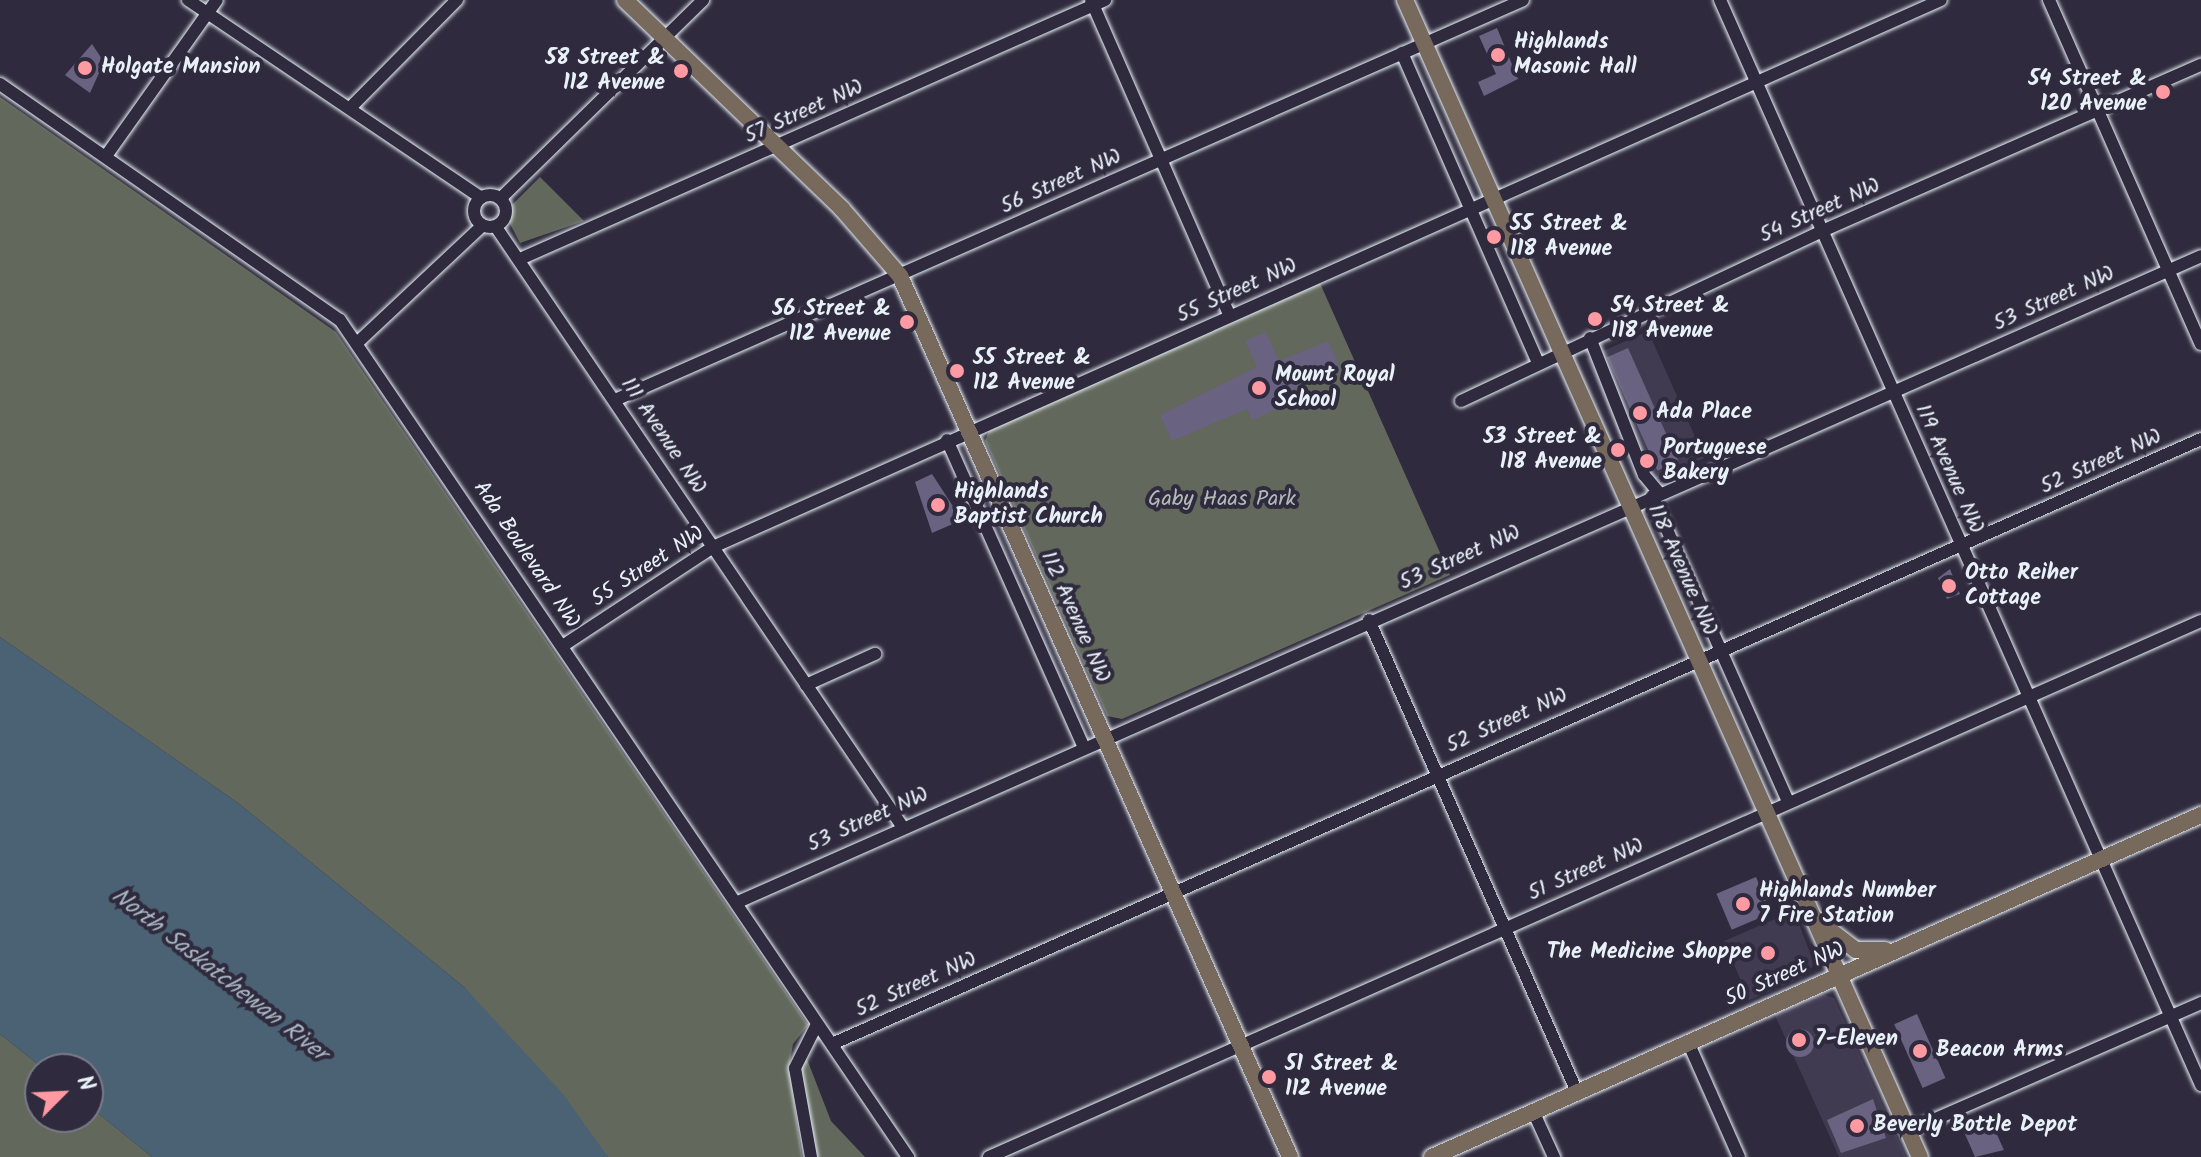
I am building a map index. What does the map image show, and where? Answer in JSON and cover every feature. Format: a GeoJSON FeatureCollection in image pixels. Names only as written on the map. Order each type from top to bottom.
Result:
{"type":"FeatureCollection","features":[{"type":"Feature","properties":{"kind":"main road","name":"112 Avenue NW"},"geometry":{"type":"LineString","coordinates":[[625,0],[776,147],[900,276],[1290,1157]]}},
{"type":"Feature","properties":{"kind":"main road","name":"118 Avenue NW"},"geometry":{"type":"LineString","coordinates":[[1405,0],[1920,1157]]}},
{"type":"Feature","properties":{"kind":"main road","name":"50 Street NW"},"geometry":{"type":"LineString","coordinates":[[1432,1157],[2201,815]]}},
{"type":"Feature","properties":{"kind":"main road"},"geometry":{"type":"LineString","coordinates":[[1811,917],[1856,950],[1899,949]]}},
{"type":"Feature","properties":{"kind":"street"},"geometry":{"type":"LineString","coordinates":[[188,0],[353,105],[480,197],[501,198]]}},
{"type":"Feature","properties":{"kind":"street"},"geometry":{"type":"LineString","coordinates":[[106,156],[205,12],[217,0]]}},
{"type":"Feature","properties":{"kind":"street"},"geometry":{"type":"LineString","coordinates":[[353,105],[457,0]]}},
{"type":"Feature","properties":{"kind":"street"},"geometry":{"type":"LineString","coordinates":[[357,343],[481,227],[496,227],[501,198],[703,0]]}},
{"type":"Feature","properties":{"kind":"street","name":"56 Street NW"},"geometry":{"type":"LineString","coordinates":[[615,400],[1523,0]]}},
{"type":"Feature","properties":{"kind":"street","name":"119 Avenue NW"},"geometry":{"type":"LineString","coordinates":[[1720,0],[2201,1085]]}},
{"type":"Feature","properties":{"kind":"street","name":"55 Street NW"},"geometry":{"type":"LineString","coordinates":[[564,645],[713,547],[968,430],[1941,0]]}},
{"type":"Feature","properties":{"kind":"street"},"geometry":{"type":"LineString","coordinates":[[2049,0],[2201,344]]}},
{"type":"Feature","properties":{"kind":"street"},"geometry":{"type":"LineString","coordinates":[[1097,2],[1230,316]]}},
{"type":"Feature","properties":{"kind":"street","name":"57 Street NW"},"geometry":{"type":"LineString","coordinates":[[520,259],[1097,2]]}},
{"type":"Feature","properties":{"kind":"street"},"geometry":{"type":"LineString","coordinates":[[1402,53],[1537,360]]}},
{"type":"Feature","properties":{"kind":"street","name":"54 Street NW"},"geometry":{"type":"LineString","coordinates":[[1461,401],[1537,360],[2201,65]]}},
{"type":"Feature","properties":{"kind":"street","name":"Ada Boulevard NW"},"geometry":{"type":"LineString","coordinates":[[0,84],[340,320],[564,645],[908,1157]]}},
{"type":"Feature","properties":{"kind":"street"},"geometry":{"type":"LineString","coordinates":[[480,197],[481,227]]}},
{"type":"Feature","properties":{"kind":"street","name":"111 Avenue NW"},"geometry":{"type":"LineString","coordinates":[[496,227],[902,826]]}},
{"type":"Feature","properties":{"kind":"street","name":"53 Street NW"},"geometry":{"type":"LineString","coordinates":[[738,902],[902,826],[1629,504],[2201,256]]}},
{"type":"Feature","properties":{"kind":"street","name":"118 Avenue NW"},"geometry":{"type":"LineString","coordinates":[[1590,338],[1644,475],[1656,494],[1788,802]]}},
{"type":"Feature","properties":{"kind":"street","name":"52 Street NW"},"geometry":{"type":"LineString","coordinates":[[832,1044],[1696,658],[1962,547],[2201,439]]}},
{"type":"Feature","properties":{"kind":"street","name":"112 Avenue NW"},"geometry":{"type":"LineString","coordinates":[[947,440],[1084,747]]}},
{"type":"Feature","properties":{"kind":"street"},"geometry":{"type":"LineString","coordinates":[[1369,620],[1577,1092]]}},
{"type":"Feature","properties":{"kind":"street","name":"51 Street NW"},"geometry":{"type":"LineString","coordinates":[[989,1157],[2201,621]]}},
{"type":"Feature","properties":{"kind":"street"},"geometry":{"type":"LineString","coordinates":[[806,685],[875,654]]}},
{"type":"Feature","properties":{"kind":"street"},"geometry":{"type":"LineString","coordinates":[[1908,1131],[2201,1003]]}},
{"type":"Feature","properties":{"kind":"street"},"geometry":{"type":"LineString","coordinates":[[811,1157],[795,1068],[817,1024]]}},
{"type":"Feature","properties":{"kind":"street"},"geometry":{"type":"LineString","coordinates":[[1688,1042],[1739,1157]]}},
{"type":"Feature","properties":{"kind":"street"},"geometry":{"type":"LineString","coordinates":[[1533,1111],[1554,1157]]}},
{"type":"Feature","properties":{"kind":"shaded area"},"geometry":{"type":"Polygon","coordinates":[[[1648,331],[1705,458],[1642,486],[1586,359],[1648,331]]]}},
{"type":"Feature","properties":{"kind":"shaded area"},"geometry":{"type":"Polygon","coordinates":[[[1794,911],[1814,963],[1807,975],[1749,1000],[1724,941],[1794,911]]]}},
{"type":"Feature","properties":{"kind":"shaded area"},"geometry":{"type":"Polygon","coordinates":[[[1819,993],[1834,998],[1906,1157],[1839,1157],[1774,1013],[1819,993]]]}},
{"type":"Feature","properties":{"kind":"green space"},"geometry":{"type":"Polygon","coordinates":[[[0,97],[336,332],[808,1025],[793,1044],[789,1068],[802,1157],[608,1157],[464,987],[238,803],[0,637],[0,97]]]}},
{"type":"Feature","properties":{"kind":"green space"},"geometry":{"type":"Polygon","coordinates":[[[540,177],[584,221],[520,243],[508,220],[512,205],[540,177]]]}},
{"type":"Feature","properties":{"kind":"green space","name":"Gaby Haas Park"},"geometry":{"type":"Polygon","coordinates":[[[1319,281],[1450,575],[1122,719],[1107,716],[985,441],[991,426],[1319,281]]]}},
{"type":"Feature","properties":{"kind":"green space"},"geometry":{"type":"Polygon","coordinates":[[[0,1034],[24,1053],[24,1133],[104,1133],[104,1118],[152,1157],[0,1157],[0,1034]]]}},
{"type":"Feature","properties":{"kind":"green space"},"geometry":{"type":"Polygon","coordinates":[[[805,1054],[831,1121],[865,1157],[816,1157],[800,1072],[805,1054]]]}},
{"type":"Feature","properties":{"kind":"water","name":"North Saskatchewan River"},"geometry":{"type":"Polygon","coordinates":[[[0,637],[238,803],[464,987],[563,1094],[608,1157],[152,1157],[104,1118],[104,1053],[24,1053],[0,1034],[0,637]]]}},
{"type":"Feature","properties":{"kind":"building","name":"Highlands Masonic Hall"},"geometry":{"type":"Polygon","coordinates":[[[1497,28],[1518,79],[1484,96],[1478,82],[1496,74],[1479,36],[1497,28]]]}},
{"type":"Feature","properties":{"kind":"building","name":"Holgate Mansion"},"geometry":{"type":"Polygon","coordinates":[[[92,44],[104,62],[90,93],[65,75],[92,44]]]}},
{"type":"Feature","properties":{"kind":"building","name":"Mount Royal School"},"geometry":{"type":"Polygon","coordinates":[[[1266,332],[1279,361],[1328,341],[1340,368],[1284,393],[1288,403],[1262,416],[1252,420],[1247,409],[1172,441],[1160,415],[1257,367],[1245,341],[1266,332]]]}},
{"type":"Feature","properties":{"kind":"building","name":"Ada Place"},"geometry":{"type":"Polygon","coordinates":[[[1628,348],[1678,461],[1657,471],[1607,357],[1628,348]]]}},
{"type":"Feature","properties":{"kind":"building","name":"Highlands Baptist Church"},"geometry":{"type":"Polygon","coordinates":[[[932,474],[962,520],[932,533],[915,482],[932,474]]]}},
{"type":"Feature","properties":{"kind":"building","name":"Otto Reiher Cottage"},"geometry":{"type":"Polygon","coordinates":[[[1950,569],[1960,594],[1947,599],[1938,578],[1950,569]]]}},
{"type":"Feature","properties":{"kind":"building","name":"Highlands Number 7 Fire Station"},"geometry":{"type":"Polygon","coordinates":[[[1756,877],[1771,913],[1732,930],[1716,894],[1756,877]]]}},
{"type":"Feature","properties":{"kind":"building","name":"Beacon Arms"},"geometry":{"type":"Polygon","coordinates":[[[1917,1014],[1945,1078],[1923,1088],[1894,1024],[1917,1014]]]}},
{"type":"Feature","properties":{"kind":"building","name":"7-Eleven"},"geometry":{"type":"Polygon","coordinates":[[[1800,1029],[1810,1033],[1814,1043],[1810,1053],[1800,1057],[1790,1053],[1786,1043],[1790,1033],[1800,1029]]]}},
{"type":"Feature","properties":{"kind":"building","name":"Beverly Bottle Depot"},"geometry":{"type":"Polygon","coordinates":[[[1873,1099],[1886,1138],[1841,1153],[1827,1120],[1873,1099]]]}},
{"type":"Feature","properties":{"kind":"building"},"geometry":{"type":"Polygon","coordinates":[[[1988,1115],[2004,1150],[1975,1157],[1961,1125],[1988,1115]]]}},
{"type":"Feature","properties":{"kind":"place","name":"Highlands Masonic Hall"},"geometry":{"type":"Point","coordinates":[1498,55]}},
{"type":"Feature","properties":{"kind":"place","name":"Holgate Mansion"},"geometry":{"type":"Point","coordinates":[85,68]}},
{"type":"Feature","properties":{"kind":"place","name":"58 Street & 112 Avenue"},"geometry":{"type":"Point","coordinates":[681,71]}},
{"type":"Feature","properties":{"kind":"place","name":"54 Street & 120 Avenue"},"geometry":{"type":"Point","coordinates":[2163,92]}},
{"type":"Feature","properties":{"kind":"place","name":"55 Street & 118 Avenue"},"geometry":{"type":"Point","coordinates":[1494,237]}},
{"type":"Feature","properties":{"kind":"place","name":"54 Street & 118 Avenue"},"geometry":{"type":"Point","coordinates":[1595,319]}},
{"type":"Feature","properties":{"kind":"place","name":"56 Street & 112 Avenue"},"geometry":{"type":"Point","coordinates":[907,322]}},
{"type":"Feature","properties":{"kind":"place","name":"55 Street & 112 Avenue"},"geometry":{"type":"Point","coordinates":[957,371]}},
{"type":"Feature","properties":{"kind":"place","name":"Mount Royal School"},"geometry":{"type":"Point","coordinates":[1259,388]}},
{"type":"Feature","properties":{"kind":"place","name":"Ada Place"},"geometry":{"type":"Point","coordinates":[1640,413]}},
{"type":"Feature","properties":{"kind":"place","name":"53 Street & 118 Avenue"},"geometry":{"type":"Point","coordinates":[1618,450]}},
{"type":"Feature","properties":{"kind":"place","name":"Portuguese Bakery"},"geometry":{"type":"Point","coordinates":[1647,461]}},
{"type":"Feature","properties":{"kind":"place","name":"Highlands Baptist Church"},"geometry":{"type":"Point","coordinates":[938,505]}},
{"type":"Feature","properties":{"kind":"place","name":"Otto Reiher Cottage"},"geometry":{"type":"Point","coordinates":[1949,586]}},
{"type":"Feature","properties":{"kind":"place","name":"Highlands Number 7 Fire Station"},"geometry":{"type":"Point","coordinates":[1743,904]}},
{"type":"Feature","properties":{"kind":"place","name":"The Medicine Shoppe"},"geometry":{"type":"Point","coordinates":[1768,953]}},
{"type":"Feature","properties":{"kind":"place","name":"7-Eleven"},"geometry":{"type":"Point","coordinates":[1799,1040]}},
{"type":"Feature","properties":{"kind":"place","name":"Beacon Arms"},"geometry":{"type":"Point","coordinates":[1920,1051]}},
{"type":"Feature","properties":{"kind":"place","name":"51 Street & 112 Avenue"},"geometry":{"type":"Point","coordinates":[1269,1077]}},
{"type":"Feature","properties":{"kind":"place","name":"Beverly Bottle Depot"},"geometry":{"type":"Point","coordinates":[1857,1126]}}]}
